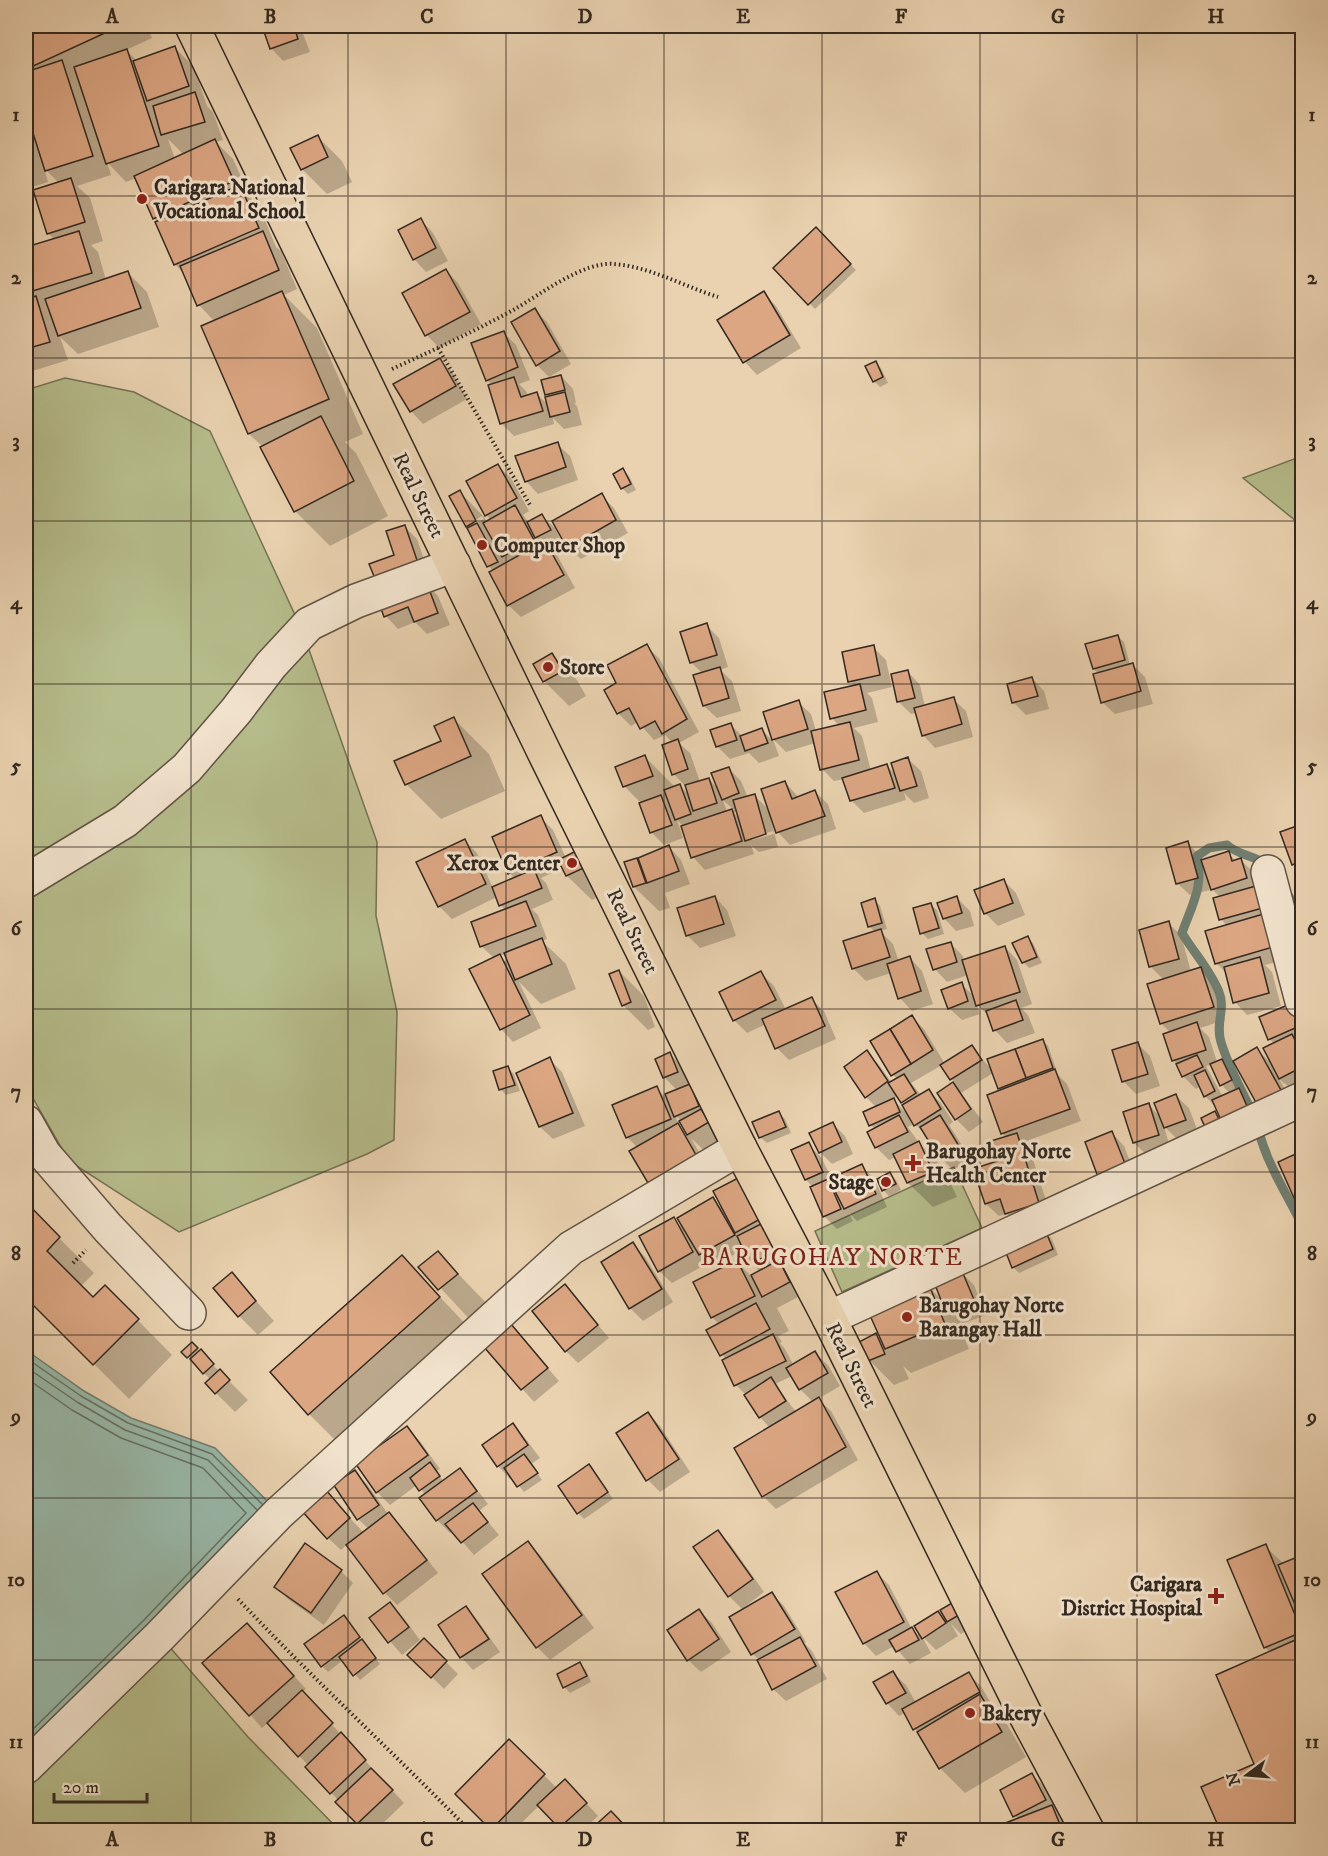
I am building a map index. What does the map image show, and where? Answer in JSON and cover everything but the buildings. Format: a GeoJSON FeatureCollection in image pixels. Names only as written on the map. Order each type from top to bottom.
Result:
{"type":"FeatureCollection","features":[{"type":"Feature","properties":{"kind":"main road","name":"Real Street"},"geometry":{"type":"LineString","coordinates":[[192,26],[740,1148],[829,1318],[1025,1714],[1088,1830]]}},
{"type":"Feature","properties":{"kind":"street"},"geometry":{"type":"LineString","coordinates":[[26,881],[125,821],[187,768],[236,711],[271,665],[309,624],[356,601],[454,565]]}},
{"type":"Feature","properties":{"kind":"street"},"geometry":{"type":"LineString","coordinates":[[1268,872],[1302,1000]]}},
{"type":"Feature","properties":{"kind":"street"},"geometry":{"type":"LineString","coordinates":[[829,1318],[1302,1099]]}},
{"type":"Feature","properties":{"kind":"street"},"geometry":{"type":"LineString","coordinates":[[26,1122],[44,1154],[108,1228],[189,1313]]}},
{"type":"Feature","properties":{"kind":"street"},"geometry":{"type":"LineString","coordinates":[[26,1767],[279,1513],[571,1248],[740,1148]]}},
{"type":"Feature","properties":{"kind":"path"},"geometry":{"type":"LineString","coordinates":[[365,382],[516,309],[560,282],[587,269],[611,264],[651,271],[718,297]]}},
{"type":"Feature","properties":{"kind":"path"},"geometry":{"type":"LineString","coordinates":[[438,348],[530,506]]}},
{"type":"Feature","properties":{"kind":"path"},"geometry":{"type":"LineString","coordinates":[[217,1577],[300,1665],[398,1757],[469,1830]]}},
{"type":"Feature","properties":{"kind":"green space"},"geometry":{"type":"Polygon","coordinates":[[[65,378],[134,392],[210,431],[302,630],[377,842],[376,916],[397,1012],[394,1140],[367,1154],[179,1232],[69,1161],[26,1086],[26,390],[65,378]]]}},
{"type":"Feature","properties":{"kind":"green space"},"geometry":{"type":"Polygon","coordinates":[[[1302,456],[1302,526],[1243,478],[1302,456]]]}},
{"type":"Feature","properties":{"kind":"green space"},"geometry":{"type":"Polygon","coordinates":[[[954,1167],[982,1228],[842,1292],[815,1231],[954,1167]]]}},
{"type":"Feature","properties":{"kind":"green space"},"geometry":{"type":"Polygon","coordinates":[[[160,1636],[248,1737],[339,1830],[26,1830],[26,1767],[160,1636]]]}},
{"type":"Feature","properties":{"kind":"water"},"geometry":{"type":"Polygon","coordinates":[[[26,1350],[84,1391],[131,1418],[215,1448],[279,1513],[26,1767],[26,1350]]]}},
{"type":"Feature","properties":{"kind":"waterway"},"geometry":{"type":"LineString","coordinates":[[1253,1114],[1231,1069],[1219,1035],[1221,1004],[1219,992],[1207,969],[1182,933],[1198,886],[1197,856],[1209,848],[1227,845],[1267,865]]}},
{"type":"Feature","properties":{"kind":"waterway"},"geometry":{"type":"LineString","coordinates":[[1287,893],[1302,920]]}},
{"type":"Feature","properties":{"kind":"waterway"},"geometry":{"type":"LineString","coordinates":[[1259,1132],[1273,1168],[1302,1225]]}},
{"type":"Feature","properties":{"kind":"place","name":"Carigara National Vocational School"},"geometry":{"type":"Point","coordinates":[142,199]}},
{"type":"Feature","properties":{"kind":"place","name":"Computer Shop"},"geometry":{"type":"Point","coordinates":[482,545]}},
{"type":"Feature","properties":{"kind":"place","name":"Store"},"geometry":{"type":"Point","coordinates":[548,667]}},
{"type":"Feature","properties":{"kind":"place","name":"Xerox Center"},"geometry":{"type":"Point","coordinates":[572,863]}},
{"type":"Feature","properties":{"kind":"place","name":"Barugohay Norte Health Center"},"geometry":{"type":"Point","coordinates":[913,1163]}},
{"type":"Feature","properties":{"kind":"place","name":"Stage"},"geometry":{"type":"Point","coordinates":[886,1182]}},
{"type":"Feature","properties":{"kind":"place","name":"Barugohay Norte Barangay Hall"},"geometry":{"type":"Point","coordinates":[907,1317]}},
{"type":"Feature","properties":{"kind":"place","name":"Carigara District Hospital"},"geometry":{"type":"Point","coordinates":[1216,1596]}},
{"type":"Feature","properties":{"kind":"place","name":"Bakery"},"geometry":{"type":"Point","coordinates":[970,1713]}},
{"type":"Feature","properties":{"kind":"district","name":"BARUGOHAY NORTE"},"geometry":{"type":"Point","coordinates":[832,1257]}}]}
